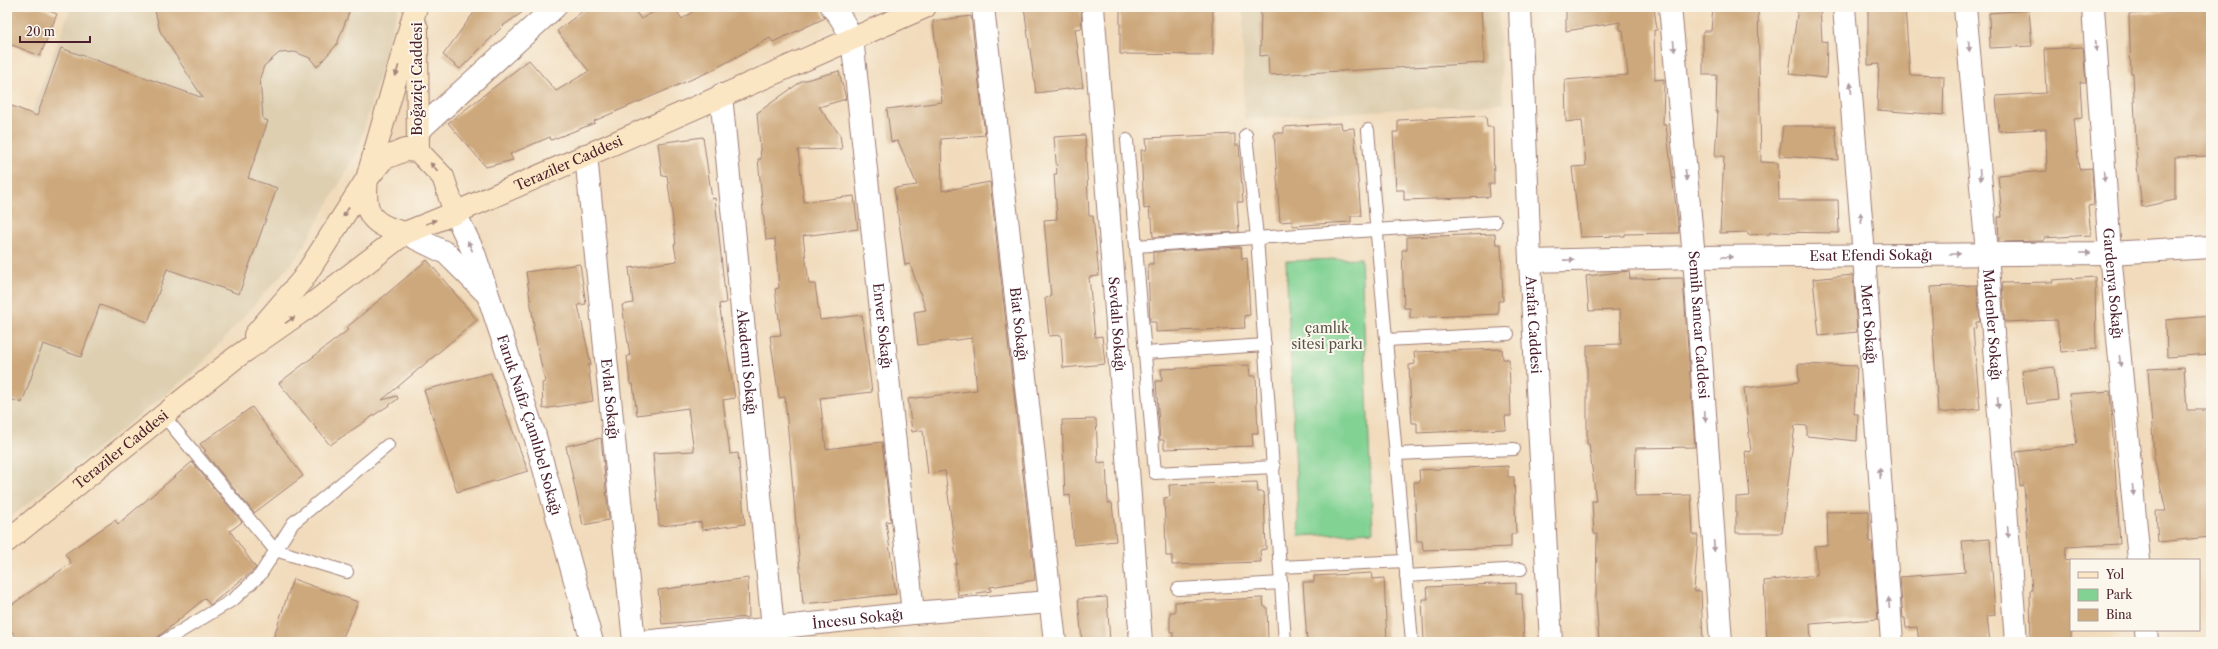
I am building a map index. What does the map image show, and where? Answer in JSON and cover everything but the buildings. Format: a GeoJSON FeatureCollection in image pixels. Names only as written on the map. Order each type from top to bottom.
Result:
{"type":"FeatureCollection","features":[{"type":"Feature","properties":{"kind":"main road","name":"Boğaziçi Caddesi"},"geometry":{"type":"LineString","coordinates":[[416,7],[418,141]]}},
{"type":"Feature","properties":{"kind":"main road"},"geometry":{"type":"LineString","coordinates":[[405,233],[387,228],[371,216],[364,199],[367,179],[416,7]]}},
{"type":"Feature","properties":{"kind":"main road","name":"Teraziler Caddesi"},"geometry":{"type":"LineString","coordinates":[[7,541],[235,358],[312,306],[405,233],[455,213],[851,38],[925,7]]}},
{"type":"Feature","properties":{"kind":"main road"},"geometry":{"type":"LineString","coordinates":[[367,179],[383,159],[406,150],[418,141],[442,177],[455,213]]}},
{"type":"Feature","properties":{"kind":"main road","name":"Teraziler Caddesi"},"geometry":{"type":"LineString","coordinates":[[235,358],[304,279],[367,179]]}},
{"type":"Feature","properties":{"kind":"street"},"geometry":{"type":"LineString","coordinates":[[418,141],[555,7]]}},
{"type":"Feature","properties":{"kind":"street"},"geometry":{"type":"LineString","coordinates":[[832,7],[840,16],[851,38]]}},
{"type":"Feature","properties":{"kind":"street","name":"Biat Sokağı"},"geometry":{"type":"LineString","coordinates":[[983,7],[1055,642]]}},
{"type":"Feature","properties":{"kind":"street","name":"Sevdalı Sokağı"},"geometry":{"type":"LineString","coordinates":[[1093,7],[1141,642]]}},
{"type":"Feature","properties":{"kind":"street","name":"Arafat Caddesi"},"geometry":{"type":"LineString","coordinates":[[1520,7],[1530,261],[1551,642]]}},
{"type":"Feature","properties":{"kind":"street","name":"Semih Sancar Caddesi"},"geometry":{"type":"LineString","coordinates":[[1670,7],[1694,257],[1721,642]]}},
{"type":"Feature","properties":{"kind":"street","name":"Mert Sokağı"},"geometry":{"type":"LineString","coordinates":[[1844,7],[1892,642]]}},
{"type":"Feature","properties":{"kind":"street","name":"Madenler Sokağı"},"geometry":{"type":"LineString","coordinates":[[1965,7],[1987,253],[2016,642]]}},
{"type":"Feature","properties":{"kind":"street","name":"Gardenya Sokağı"},"geometry":{"type":"LineString","coordinates":[[2093,7],[2110,253],[2139,559]]}},
{"type":"Feature","properties":{"kind":"street","name":"Enver Sokağı"},"geometry":{"type":"LineString","coordinates":[[851,38],[913,613]]}},
{"type":"Feature","properties":{"kind":"street","name":"Akademi Sokağı"},"geometry":{"type":"LineString","coordinates":[[721,95],[773,628]]}},
{"type":"Feature","properties":{"kind":"street","name":"Evlat Sokağı"},"geometry":{"type":"LineString","coordinates":[[586,155],[634,642]]}},
{"type":"Feature","properties":{"kind":"street","name":"Faruk Nafiz Çamlıbel Sokağı"},"geometry":{"type":"LineString","coordinates":[[455,213],[474,253],[535,436],[592,642]]}},
{"type":"Feature","properties":{"kind":"street"},"geometry":{"type":"LineString","coordinates":[[405,233],[446,253],[488,296]]}},
{"type":"Feature","properties":{"kind":"street","name":"Esat Efendi Sokağı"},"geometry":{"type":"LineString","coordinates":[[1530,261],[1694,257],[2110,253],[2211,247]]}},
{"type":"Feature","properties":{"kind":"street","name":"İncesu Sokağı"},"geometry":{"type":"LineString","coordinates":[[643,642],[913,613],[1050,602]]}},
{"type":"Feature","properties":{"kind":"street"},"geometry":{"type":"LineString","coordinates":[[2146,631],[2147,642]]}},
{"type":"Feature","properties":{"kind":"lane"},"geometry":{"type":"LineString","coordinates":[[1368,130],[1412,642]]}},
{"type":"Feature","properties":{"kind":"lane"},"geometry":{"type":"LineString","coordinates":[[1246,135],[1257,237],[1266,345],[1285,642]]}},
{"type":"Feature","properties":{"kind":"lane"},"geometry":{"type":"LineString","coordinates":[[1127,140],[1155,473],[1274,467]]}},
{"type":"Feature","properties":{"kind":"lane"},"geometry":{"type":"LineString","coordinates":[[1136,246],[1495,222]]}},
{"type":"Feature","properties":{"kind":"lane"},"geometry":{"type":"LineString","coordinates":[[1386,340],[1508,334]]}},
{"type":"Feature","properties":{"kind":"lane"},"geometry":{"type":"LineString","coordinates":[[1145,353],[1266,345]]}},
{"type":"Feature","properties":{"kind":"lane"},"geometry":{"type":"LineString","coordinates":[[163,415],[275,550],[347,572]]}},
{"type":"Feature","properties":{"kind":"lane"},"geometry":{"type":"LineString","coordinates":[[163,642],[234,599],[260,575],[293,523],[388,445]]}},
{"type":"Feature","properties":{"kind":"lane"},"geometry":{"type":"LineString","coordinates":[[1396,454],[1514,449]]}},
{"type":"Feature","properties":{"kind":"lane"},"geometry":{"type":"LineString","coordinates":[[1280,567],[1405,561]]}},
{"type":"Feature","properties":{"kind":"lane"},"geometry":{"type":"LineString","coordinates":[[1406,576],[1521,569]]}},
{"type":"Feature","properties":{"kind":"lane"},"geometry":{"type":"LineString","coordinates":[[1178,588],[1281,583]]}},
{"type":"Feature","properties":{"kind":"shaded area"},"geometry":{"type":"Polygon","coordinates":[[[74,7],[398,7],[357,153],[298,256],[196,370],[7,520],[7,179],[70,9],[74,7]]]}},
{"type":"Feature","properties":{"kind":"shaded area"},"geometry":{"type":"Polygon","coordinates":[[[1243,7],[1498,7],[1503,103],[1244,119],[1243,7]]]}},
{"type":"Feature","properties":{"kind":"green space","name":"çamlık sitesi parkı"},"geometry":{"type":"Polygon","coordinates":[[[1361,258],[1373,532],[1299,536],[1286,261],[1361,258]]]}}]}
